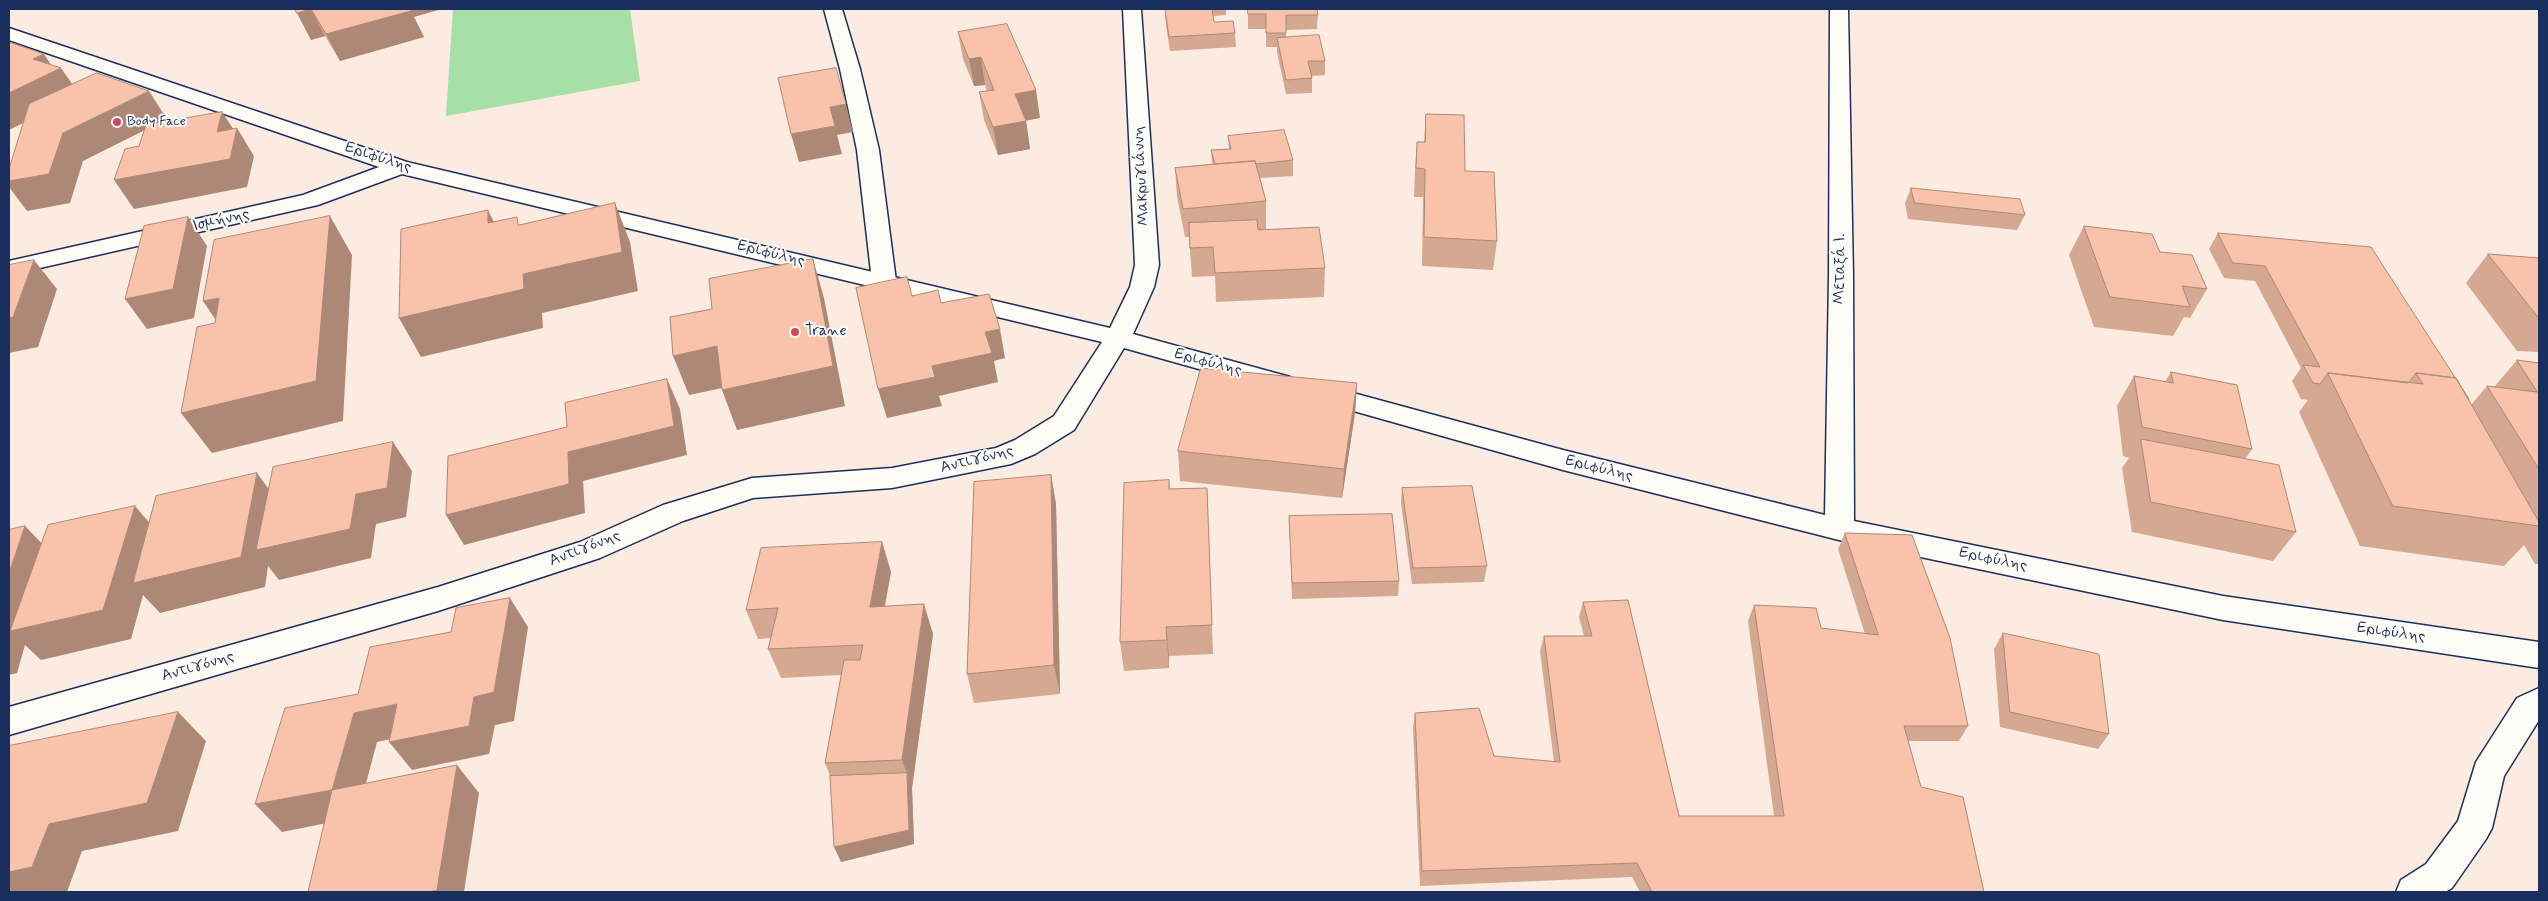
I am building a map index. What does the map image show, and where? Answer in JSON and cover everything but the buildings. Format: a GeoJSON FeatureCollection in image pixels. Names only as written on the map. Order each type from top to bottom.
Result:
{"type":"FeatureCollection","features":[{"type":"Feature","properties":{"kind":"street"},"geometry":{"type":"LineString","coordinates":[[833,9],[850,69],[868,150],[884,282]]}},
{"type":"Feature","properties":{"kind":"street","name":"Μακρυγιάννη"},"geometry":{"type":"LineString","coordinates":[[1118,338],[1142,287],[1147,265],[1132,9]]}},
{"type":"Feature","properties":{"kind":"street","name":"Μεταξά Ι."},"geometry":{"type":"LineString","coordinates":[[1839,9],[1841,276],[1839,528]]}},
{"type":"Feature","properties":{"kind":"street","name":"Εριφύλης"},"geometry":{"type":"LineString","coordinates":[[9,34],[400,167],[1118,338],[1563,460],[1839,528],[2223,608],[2539,655]]}},
{"type":"Feature","properties":{"kind":"street","name":"Ισμήνης"},"geometry":{"type":"LineString","coordinates":[[9,268],[310,200],[400,167]]}},
{"type":"Feature","properties":{"kind":"street","name":"Αντιγόνης"},"geometry":{"type":"LineString","coordinates":[[9,721],[438,599],[590,550],[674,513],[752,488],[892,478],[1001,457],[1025,447],[1064,423],[1118,338]]}},
{"type":"Feature","properties":{"kind":"street"},"geometry":{"type":"LineString","coordinates":[[2434,887],[2474,828],[2488,772],[2529,708],[2539,701]]}},
{"type":"Feature","properties":{"kind":"green space"},"geometry":{"type":"Polygon","coordinates":[[[453,9],[630,9],[640,81],[446,116],[453,9]]]}},
{"type":"Feature","properties":{"kind":"place","name":"Body Face"},"geometry":{"type":"Point","coordinates":[117,122]}},
{"type":"Feature","properties":{"kind":"place","name":"Trane"},"geometry":{"type":"Point","coordinates":[795,332]}}]}
